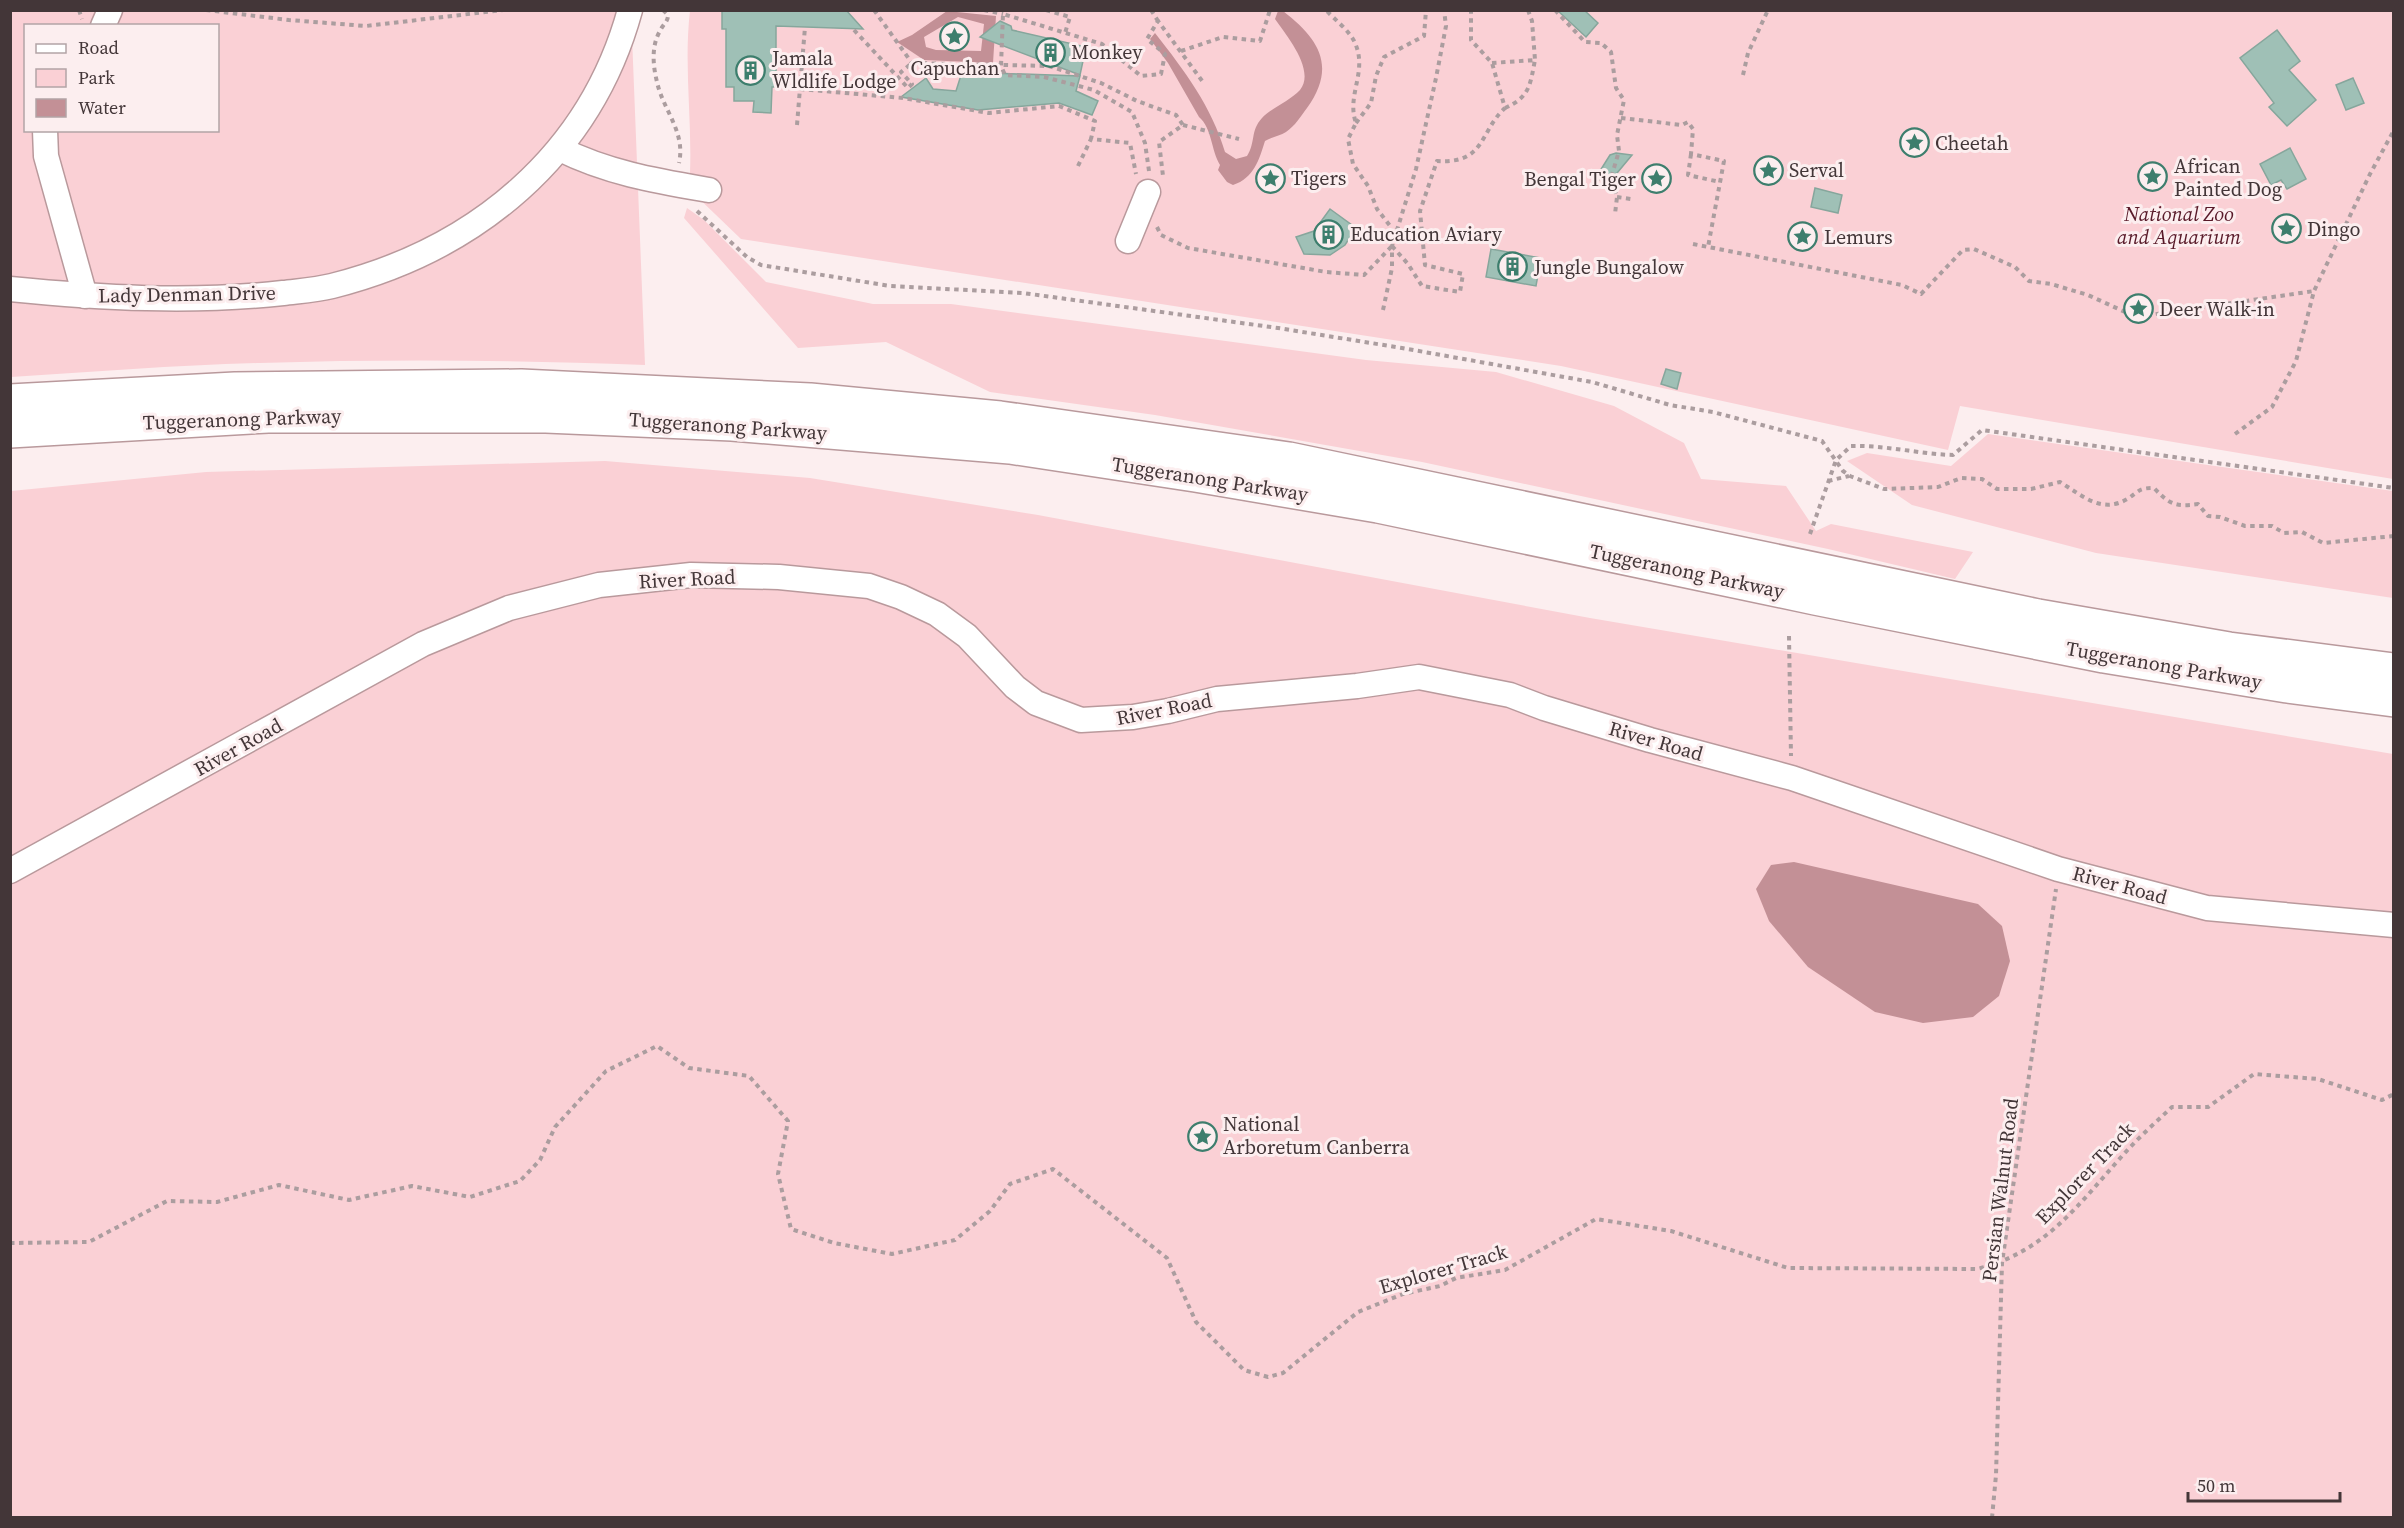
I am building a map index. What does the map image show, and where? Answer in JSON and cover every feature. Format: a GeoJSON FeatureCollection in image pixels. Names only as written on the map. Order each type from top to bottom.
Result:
{"type":"FeatureCollection","features":[{"type":"Feature","properties":{"kind":"highway","name":"Tuggeranong Parkway"},"geometry":{"type":"LineString","coordinates":[[10,401],[235,389],[521,386],[810,400],[1000,418],[1289,459],[2038,616],[2229,649],[2394,670]]}},
{"type":"Feature","properties":{"kind":"highway","name":"Tuggeranong Parkway"},"geometry":{"type":"LineString","coordinates":[[10,431],[268,416],[546,416],[732,424],[1010,447],[1378,506],[2104,657],[2287,686],[2394,700]]}},
{"type":"Feature","properties":{"kind":"street"},"geometry":{"type":"LineString","coordinates":[[104,24],[110,10]]}},
{"type":"Feature","properties":{"kind":"street","name":"Lady Denman Drive"},"geometry":{"type":"LineString","coordinates":[[10,289],[85,296],[241,298],[331,287],[421,256],[497,210],[560,149],[586,113],[604,81],[621,43],[630,10]]}},
{"type":"Feature","properties":{"kind":"street"},"geometry":{"type":"LineString","coordinates":[[45,132],[46,156],[85,296]]}},
{"type":"Feature","properties":{"kind":"street"},"geometry":{"type":"LineString","coordinates":[[560,149],[584,161],[626,174],[709,190]]}},
{"type":"Feature","properties":{"kind":"street"},"geometry":{"type":"LineString","coordinates":[[1128,241],[1156,187]]}},
{"type":"Feature","properties":{"kind":"street","name":"River Road"},"geometry":{"type":"LineString","coordinates":[[10,871],[423,644],[509,608],[599,585],[691,575],[779,577],[869,586],[901,597],[937,614],[967,636],[1015,687],[1036,703],[1081,720],[1133,717],[1217,699],[1357,686],[1419,677],[1510,694],[1544,708],[1650,740],[1792,778],[2058,869],[2208,908],[2394,926]]}},
{"type":"Feature","properties":{"kind":"path"},"geometry":{"type":"LineString","coordinates":[[206,10],[366,26],[503,10]]}},
{"type":"Feature","properties":{"kind":"path"},"geometry":{"type":"LineString","coordinates":[[663,10],[668,15],[668,20],[659,32],[654,59],[657,83],[663,101],[679,132],[681,157],[675,184]]}},
{"type":"Feature","properties":{"kind":"path"},"geometry":{"type":"LineString","coordinates":[[874,10],[912,63]]}},
{"type":"Feature","properties":{"kind":"path"},"geometry":{"type":"LineString","coordinates":[[984,10],[1102,44],[1141,76],[1161,75],[1165,54],[1147,39],[1158,21]]}},
{"type":"Feature","properties":{"kind":"path"},"geometry":{"type":"LineString","coordinates":[[1046,10],[1070,17],[1065,33]]}},
{"type":"Feature","properties":{"kind":"path"},"geometry":{"type":"LineString","coordinates":[[1150,10],[1203,82]]}},
{"type":"Feature","properties":{"kind":"path"},"geometry":{"type":"LineString","coordinates":[[1181,51],[1223,37],[1260,40],[1270,10]]}},
{"type":"Feature","properties":{"kind":"path"},"geometry":{"type":"LineString","coordinates":[[1326,10],[1354,42],[1360,67],[1352,113],[1356,123]]}},
{"type":"Feature","properties":{"kind":"path"},"geometry":{"type":"LineString","coordinates":[[1383,310],[1392,268],[1391,227],[1377,209],[1368,186],[1353,164],[1348,139],[1356,123],[1371,103],[1376,76],[1384,57],[1425,36],[1426,10]]}},
{"type":"Feature","properties":{"kind":"path"},"geometry":{"type":"LineString","coordinates":[[1154,220],[1161,235],[1188,248],[1326,272],[1364,275],[1392,246],[1419,157],[1446,26],[1444,10]]}},
{"type":"Feature","properties":{"kind":"path"},"geometry":{"type":"LineString","coordinates":[[1471,10],[1471,40],[1492,63],[1505,108]]}},
{"type":"Feature","properties":{"kind":"path"},"geometry":{"type":"LineString","coordinates":[[1392,246],[1408,264],[1422,286],[1460,292],[1463,274],[1425,265],[1420,212],[1437,161],[1452,162],[1477,150],[1498,115],[1528,93],[1535,60],[1532,21],[1528,10]]}},
{"type":"Feature","properties":{"kind":"path"},"geometry":{"type":"LineString","coordinates":[[1555,10],[1585,42],[1601,43],[1611,52],[1616,88],[1624,100],[1617,135],[1619,151],[1611,178],[1617,197],[1615,214]]}},
{"type":"Feature","properties":{"kind":"path"},"geometry":{"type":"LineString","coordinates":[[1743,75],[1748,53],[1768,10]]}},
{"type":"Feature","properties":{"kind":"path"},"geometry":{"type":"LineString","coordinates":[[1004,14],[1001,66],[1005,75],[1044,77],[1094,90],[1132,112],[1145,143],[1149,173],[1156,187]]}},
{"type":"Feature","properties":{"kind":"path"},"geometry":{"type":"LineString","coordinates":[[797,125],[805,27]]}},
{"type":"Feature","properties":{"kind":"path"},"geometry":{"type":"LineString","coordinates":[[854,30],[908,88],[912,84],[901,72],[912,63],[1049,66],[1101,83],[1137,101],[1176,115],[1183,125],[1239,139]]}},
{"type":"Feature","properties":{"kind":"path"},"geometry":{"type":"LineString","coordinates":[[1492,63],[1535,60]]}},
{"type":"Feature","properties":{"kind":"path"},"geometry":{"type":"LineString","coordinates":[[800,88],[903,98],[989,113],[1059,106],[1095,121],[1091,139],[1078,166]]}},
{"type":"Feature","properties":{"kind":"path"},"geometry":{"type":"LineString","coordinates":[[1621,118],[1682,125],[1688,122],[1694,129],[1688,175],[1720,182]]}},
{"type":"Feature","properties":{"kind":"path"},"geometry":{"type":"LineString","coordinates":[[1156,187],[1159,142],[1183,125]]}},
{"type":"Feature","properties":{"kind":"path"},"geometry":{"type":"LineString","coordinates":[[2235,434],[2272,407],[2296,362],[2314,291],[2370,174],[2394,130]]}},
{"type":"Feature","properties":{"kind":"path"},"geometry":{"type":"LineString","coordinates":[[1091,139],[1130,143],[1139,190],[1156,187]]}},
{"type":"Feature","properties":{"kind":"path"},"geometry":{"type":"LineString","coordinates":[[1691,154],[1724,161],[1708,247]]}},
{"type":"Feature","properties":{"kind":"path"},"geometry":{"type":"LineString","coordinates":[[1617,197],[1631,199]]}},
{"type":"Feature","properties":{"kind":"path"},"geometry":{"type":"LineString","coordinates":[[696,210],[747,257],[762,265],[890,286],[1023,293],[1278,328],[1580,380],[1670,405],[1713,412],[1822,441],[1850,476],[1884,489],[1938,487],[1961,478],[1982,479],[1997,489],[2031,489],[2060,482],[2091,501],[2109,506],[2128,499],[2141,488],[2154,488],[2167,502],[2182,506],[2198,504],[2208,516],[2220,517],[2245,526],[2272,526],[2284,533],[2302,532],[2323,543],[2394,536]]}},
{"type":"Feature","properties":{"kind":"path"},"geometry":{"type":"LineString","coordinates":[[1692,244],[1902,285],[1921,294],[1963,250],[1974,249],[2015,267],[2029,281],[2051,284],[2088,295],[2136,317],[2314,291]]}},
{"type":"Feature","properties":{"kind":"path"},"geometry":{"type":"LineString","coordinates":[[1810,534],[1836,460],[1851,446],[1875,445],[1930,454],[1953,455],[1982,430],[2394,488]]}},
{"type":"Feature","properties":{"kind":"path"},"geometry":{"type":"LineString","coordinates":[[1828,481],[1850,476]]}},
{"type":"Feature","properties":{"kind":"path"},"geometry":{"type":"LineString","coordinates":[[1789,636],[1792,778]]}},
{"type":"Feature","properties":{"kind":"path","name":"Persian Walnut Road"},"geometry":{"type":"LineString","coordinates":[[1992,1518],[1996,1475],[2002,1263],[2058,869]]}},
{"type":"Feature","properties":{"kind":"path","name":"Explorer Track"},"geometry":{"type":"LineString","coordinates":[[10,1243],[89,1242],[167,1201],[217,1202],[279,1185],[349,1200],[412,1186],[470,1197],[520,1181],[540,1160],[555,1127],[606,1071],[657,1046],[689,1068],[749,1076],[788,1121],[778,1174],[791,1229],[834,1243],[892,1254],[955,1240],[990,1211],[1010,1184],[1053,1169],[1167,1258],[1196,1322],[1244,1370],[1268,1377],[1283,1373],[1358,1312],[1403,1294],[1440,1286],[1456,1278],[1505,1270],[1596,1219],[1671,1231],[1788,1268],[1977,1269],[2002,1263],[2038,1243],[2084,1201],[2124,1153],[2172,1107],[2208,1107],[2254,1074],[2318,1079],[2382,1100],[2394,1094]]}},
{"type":"Feature","properties":{"kind":"green space"},"geometry":{"type":"Polygon","coordinates":[[[11,11],[631,11],[645,365],[452,361],[198,365],[11,377],[11,11]]]}},
{"type":"Feature","properties":{"kind":"green space","name":"National Zoo and Aquarium"},"geometry":{"type":"Polygon","coordinates":[[[690,11],[2393,11],[2393,479],[1960,406],[1948,450],[1561,366],[741,239],[689,189],[688,33],[690,11]]]}},
{"type":"Feature","properties":{"kind":"green space"},"geometry":{"type":"Polygon","coordinates":[[[687,208],[704,220],[766,282],[873,304],[951,304],[1366,360],[1496,372],[1614,406],[1684,443],[1701,479],[1786,486],[1816,531],[1831,524],[1973,552],[1955,579],[1828,549],[1422,462],[1155,415],[990,392],[886,342],[798,348],[684,218],[687,208]]]}},
{"type":"Feature","properties":{"kind":"green space"},"geometry":{"type":"Polygon","coordinates":[[[1988,434],[2393,491],[2393,598],[2096,553],[1912,505],[1847,461],[1867,453],[1951,466],[1988,434]]]}},
{"type":"Feature","properties":{"kind":"green space","name":"National Arboretum Canberra"},"geometry":{"type":"Polygon","coordinates":[[[605,461],[810,478],[1038,515],[1590,618],[2393,754],[2393,1517],[11,1517],[11,491],[206,472],[605,461]]]}},
{"type":"Feature","properties":{"kind":"water"},"geometry":{"type":"Polygon","coordinates":[[[947,11],[996,16],[993,63],[924,60],[897,42],[912,35],[947,11]],[[958,17],[924,37],[926,47],[936,50],[981,51],[984,24],[958,17]]]}},
{"type":"Feature","properties":{"kind":"water"},"geometry":{"type":"Polygon","coordinates":[[[1278,11],[1283,11],[1296,21],[1314,43],[1320,54],[1321,79],[1316,93],[1298,121],[1286,132],[1265,141],[1251,173],[1233,185],[1227,182],[1218,170],[1220,165],[1206,127],[1168,63],[1150,39],[1155,33],[1176,61],[1205,104],[1225,152],[1236,159],[1247,156],[1256,127],[1262,118],[1296,94],[1304,82],[1302,63],[1298,53],[1275,19],[1278,11]]]}},
{"type":"Feature","properties":{"kind":"water"},"geometry":{"type":"Polygon","coordinates":[[[1794,862],[1978,904],[2002,926],[2010,961],[1999,996],[1973,1017],[1923,1023],[1875,1012],[1808,967],[1769,921],[1756,889],[1771,865],[1794,862]]]}},
{"type":"Feature","properties":{"kind":"building"},"geometry":{"type":"Polygon","coordinates":[[[722,10],[846,10],[863,29],[776,26],[776,87],[772,87],[771,113],[753,112],[754,101],[734,101],[734,87],[726,87],[726,29],[722,29],[722,10]]]}},
{"type":"Feature","properties":{"kind":"building"},"geometry":{"type":"Polygon","coordinates":[[[1557,10],[1584,10],[1598,23],[1586,37],[1557,10]]]}},
{"type":"Feature","properties":{"kind":"building","name":"Monkey"},"geometry":{"type":"Polygon","coordinates":[[[1000,21],[1011,26],[1012,30],[1086,47],[1080,75],[980,37],[1000,21]]]}},
{"type":"Feature","properties":{"kind":"building"},"geometry":{"type":"Polygon","coordinates":[[[2277,30],[2300,61],[2289,70],[2316,100],[2287,126],[2269,107],[2274,103],[2240,58],[2277,30]]]}},
{"type":"Feature","properties":{"kind":"building"},"geometry":{"type":"Polygon","coordinates":[[[962,72],[1080,76],[1076,91],[1098,101],[1092,115],[1059,103],[978,110],[901,97],[926,78],[933,89],[956,91],[962,72]]]}},
{"type":"Feature","properties":{"kind":"building"},"geometry":{"type":"Polygon","coordinates":[[[2353,78],[2364,103],[2346,110],[2336,85],[2353,78]]]}},
{"type":"Feature","properties":{"kind":"building"},"geometry":{"type":"Polygon","coordinates":[[[2290,148],[2306,179],[2287,189],[2281,180],[2271,185],[2260,164],[2290,148]]]}},
{"type":"Feature","properties":{"kind":"building"},"geometry":{"type":"Polygon","coordinates":[[[1616,153],[1632,155],[1617,173],[1593,182],[1610,155],[1616,153]]]}},
{"type":"Feature","properties":{"kind":"building"},"geometry":{"type":"Polygon","coordinates":[[[1815,188],[1842,195],[1838,213],[1811,207],[1815,188]]]}},
{"type":"Feature","properties":{"kind":"building","name":"Education Aviary"},"geometry":{"type":"Polygon","coordinates":[[[1330,209],[1356,228],[1345,245],[1330,255],[1304,254],[1296,237],[1314,231],[1330,209]]]}},
{"type":"Feature","properties":{"kind":"building","name":"Jungle Bungalow"},"geometry":{"type":"Polygon","coordinates":[[[1491,249],[1541,258],[1536,286],[1486,277],[1491,249]]]}},
{"type":"Feature","properties":{"kind":"building"},"geometry":{"type":"Polygon","coordinates":[[[1666,369],[1681,373],[1677,389],[1661,384],[1666,369]]]}},
{"type":"Feature","properties":{"kind":"place","name":"Capuchan"},"geometry":{"type":"Point","coordinates":[955,37]}},
{"type":"Feature","properties":{"kind":"place","name":"Monkey"},"geometry":{"type":"Point","coordinates":[1050,52]}},
{"type":"Feature","properties":{"kind":"place","name":"Jamala Wldlife Lodge"},"geometry":{"type":"Point","coordinates":[751,70]}},
{"type":"Feature","properties":{"kind":"place","name":"Cheetah"},"geometry":{"type":"Point","coordinates":[1914,143]}},
{"type":"Feature","properties":{"kind":"place","name":"Serval"},"geometry":{"type":"Point","coordinates":[1768,170]}},
{"type":"Feature","properties":{"kind":"place","name":"African Painted Dog"},"geometry":{"type":"Point","coordinates":[2153,177]}},
{"type":"Feature","properties":{"kind":"place","name":"Tigers"},"geometry":{"type":"Point","coordinates":[1270,178]}},
{"type":"Feature","properties":{"kind":"place","name":"Bengal Tiger"},"geometry":{"type":"Point","coordinates":[1657,179]}},
{"type":"Feature","properties":{"kind":"place","name":"Dingo"},"geometry":{"type":"Point","coordinates":[2286,229]}},
{"type":"Feature","properties":{"kind":"place","name":"Education Aviary"},"geometry":{"type":"Point","coordinates":[1329,234]}},
{"type":"Feature","properties":{"kind":"place","name":"Lemurs"},"geometry":{"type":"Point","coordinates":[1803,237]}},
{"type":"Feature","properties":{"kind":"place","name":"Jungle Bungalow"},"geometry":{"type":"Point","coordinates":[1513,267]}},
{"type":"Feature","properties":{"kind":"place","name":"Deer Walk-in"},"geometry":{"type":"Point","coordinates":[2138,309]}},
{"type":"Feature","properties":{"kind":"place","name":"National Arboretum Canberra"},"geometry":{"type":"Point","coordinates":[1202,1136]}}]}
